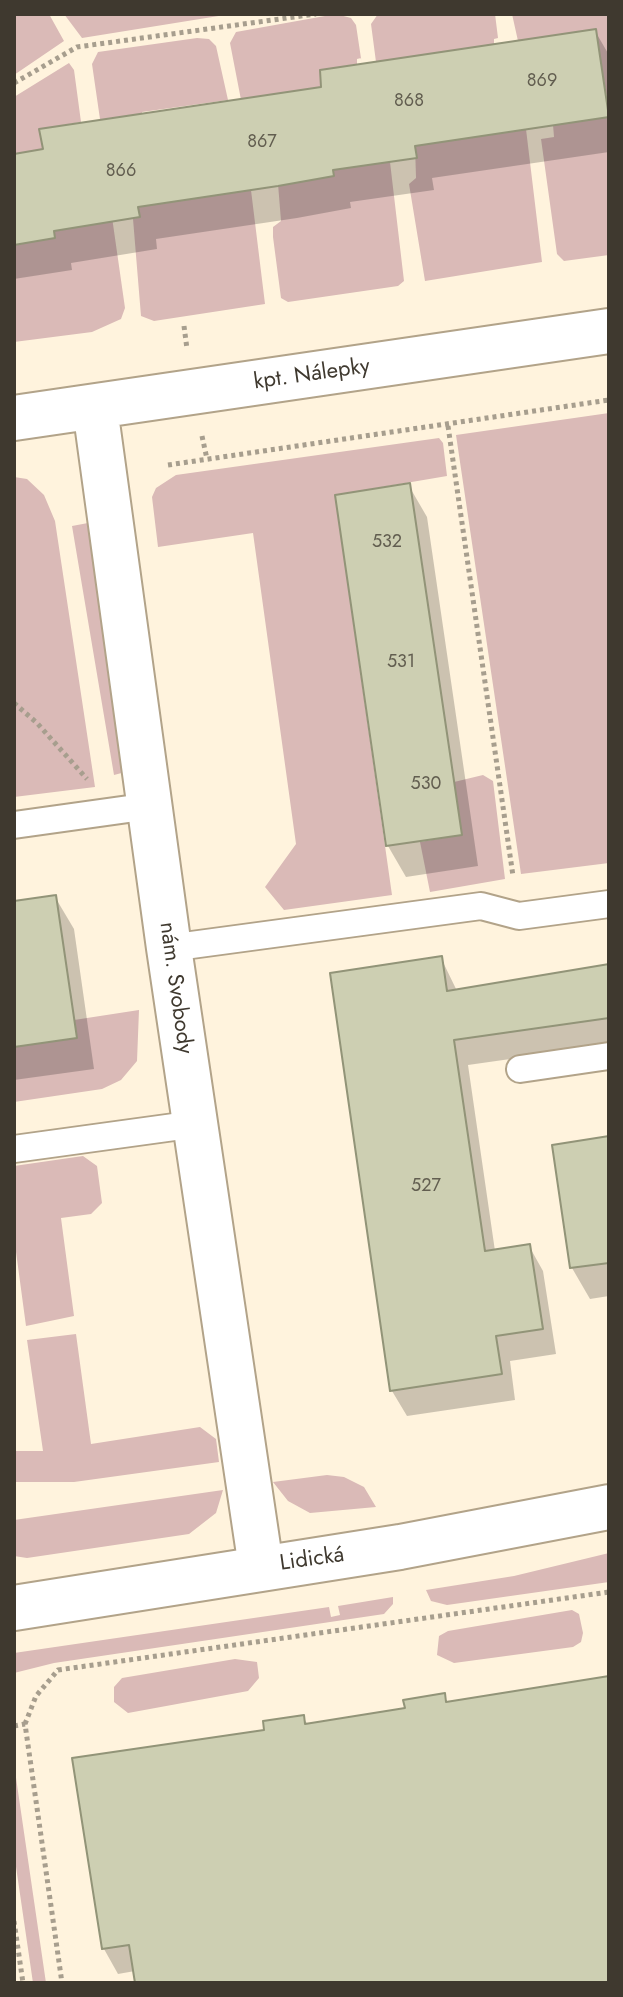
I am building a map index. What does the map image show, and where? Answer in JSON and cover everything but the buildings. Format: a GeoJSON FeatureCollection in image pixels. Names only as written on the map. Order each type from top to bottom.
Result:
{"type":"FeatureCollection","features":[{"type":"Feature","properties":{"kind":"street","name":"kpt. Nálepky"},"geometry":{"type":"LineString","coordinates":[[14,418],[609,331]]}},
{"type":"Feature","properties":{"kind":"street","name":"nám. Svobody"},"geometry":{"type":"LineString","coordinates":[[95,408],[169,948],[261,1567]]}},
{"type":"Feature","properties":{"kind":"street","name":"Lidická"},"geometry":{"type":"LineString","coordinates":[[14,1608],[400,1547],[609,1507]]}},
{"type":"Feature","properties":{"kind":"lane"},"geometry":{"type":"LineString","coordinates":[[14,825],[150,806]]}},
{"type":"Feature","properties":{"kind":"lane"},"geometry":{"type":"LineString","coordinates":[[169,948],[481,906],[519,916],[609,904]]}},
{"type":"Feature","properties":{"kind":"lane"},"geometry":{"type":"LineString","coordinates":[[520,1069],[609,1056]]}},
{"type":"Feature","properties":{"kind":"lane"},"geometry":{"type":"LineString","coordinates":[[14,1149],[196,1124]]}},
{"type":"Feature","properties":{"kind":"path"},"geometry":{"type":"LineString","coordinates":[[14,83],[77,47],[316,14]]}},
{"type":"Feature","properties":{"kind":"path"},"geometry":{"type":"LineString","coordinates":[[168,465],[609,400]]}},
{"type":"Feature","properties":{"kind":"path"},"geometry":{"type":"LineString","coordinates":[[448,426],[519,916]]}},
{"type":"Feature","properties":{"kind":"path"},"geometry":{"type":"LineString","coordinates":[[14,703],[37,723],[90,783]]}},
{"type":"Feature","properties":{"kind":"path"},"geometry":{"type":"LineString","coordinates":[[62,1983],[25,1724],[36,1696],[58,1670],[609,1592]]}},
{"type":"Feature","properties":{"kind":"path"},"geometry":{"type":"LineString","coordinates":[[14,1726],[25,1724]]}},
{"type":"Feature","properties":{"kind":"path"},"geometry":{"type":"LineString","coordinates":[[14,1921],[23,1983]]}},
{"type":"Feature","properties":{"kind":"shaded area"},"geometry":{"type":"Polygon","coordinates":[[[14,14],[49,14],[64,41],[14,75],[14,14]]]}},
{"type":"Feature","properties":{"kind":"shaded area"},"geometry":{"type":"Polygon","coordinates":[[[64,14],[231,14],[82,38],[64,14]]]}},
{"type":"Feature","properties":{"kind":"shaded area"},"geometry":{"type":"Polygon","coordinates":[[[336,14],[351,18],[356,25],[361,58],[357,59],[357,64],[320,70],[321,87],[282,93],[242,105],[230,43],[236,32],[336,14]]]}},
{"type":"Feature","properties":{"kind":"shaded area"},"geometry":{"type":"Polygon","coordinates":[[[378,14],[495,14],[498,38],[494,39],[494,44],[376,62],[371,24],[378,14]]]}},
{"type":"Feature","properties":{"kind":"shaded area"},"geometry":{"type":"Polygon","coordinates":[[[512,14],[609,14],[609,112],[596,29],[518,41],[512,14]]]}},
{"type":"Feature","properties":{"kind":"shaded area"},"geometry":{"type":"Polygon","coordinates":[[[209,39],[216,46],[228,100],[142,112],[143,120],[101,126],[92,64],[98,52],[209,39]]]}},
{"type":"Feature","properties":{"kind":"shaded area"},"geometry":{"type":"Polygon","coordinates":[[[69,63],[74,70],[81,122],[40,129],[43,149],[14,154],[14,97],[69,63]]]}},
{"type":"Feature","properties":{"kind":"shaded area"},"geometry":{"type":"Polygon","coordinates":[[[609,117],[609,255],[564,261],[557,254],[541,139],[554,137],[553,125],[609,117]]]}},
{"type":"Feature","properties":{"kind":"shaded area"},"geometry":{"type":"Polygon","coordinates":[[[526,129],[542,262],[425,281],[409,184],[416,178],[415,146],[526,129]]]}},
{"type":"Feature","properties":{"kind":"shaded area"},"geometry":{"type":"Polygon","coordinates":[[[331,158],[390,162],[404,281],[398,286],[288,302],[281,298],[273,237],[273,227],[281,221],[278,184],[334,176],[331,158]]]}},
{"type":"Feature","properties":{"kind":"shaded area"},"geometry":{"type":"Polygon","coordinates":[[[251,190],[265,304],[154,321],[141,316],[133,219],[140,217],[138,207],[251,190]]]}},
{"type":"Feature","properties":{"kind":"shaded area"},"geometry":{"type":"Polygon","coordinates":[[[111,210],[125,308],[121,319],[92,332],[14,342],[14,245],[53,219],[111,210]]]}},
{"type":"Feature","properties":{"kind":"shaded area"},"geometry":{"type":"Polygon","coordinates":[[[609,413],[609,863],[521,874],[456,435],[609,413]]]}},
{"type":"Feature","properties":{"kind":"shaded area"},"geometry":{"type":"Polygon","coordinates":[[[439,438],[443,443],[447,476],[335,495],[392,895],[284,910],[265,887],[296,844],[253,533],[158,547],[152,497],[156,488],[176,475],[439,438]]]}},
{"type":"Feature","properties":{"kind":"shaded area"},"geometry":{"type":"Polygon","coordinates":[[[14,477],[27,479],[44,495],[55,521],[95,787],[14,797],[14,477]]]}},
{"type":"Feature","properties":{"kind":"shaded area"},"geometry":{"type":"Polygon","coordinates":[[[88,523],[129,771],[114,775],[72,526],[88,523]]]}},
{"type":"Feature","properties":{"kind":"shaded area"},"geometry":{"type":"Polygon","coordinates":[[[483,775],[493,781],[505,879],[430,892],[420,842],[461,835],[454,782],[483,775]]]}},
{"type":"Feature","properties":{"kind":"shaded area"},"geometry":{"type":"Polygon","coordinates":[[[139,1010],[137,1061],[121,1080],[102,1089],[14,1102],[14,1047],[76,1038],[74,1020],[139,1010]]]}},
{"type":"Feature","properties":{"kind":"shaded area"},"geometry":{"type":"Polygon","coordinates":[[[83,1156],[97,1166],[102,1203],[91,1214],[61,1218],[74,1316],[26,1326],[14,1237],[14,1166],[83,1156]]]}},
{"type":"Feature","properties":{"kind":"shaded area"},"geometry":{"type":"Polygon","coordinates":[[[76,1334],[91,1444],[200,1427],[216,1439],[219,1462],[74,1482],[14,1482],[14,1451],[43,1451],[27,1340],[76,1334]]]}},
{"type":"Feature","properties":{"kind":"shaded area"},"geometry":{"type":"Polygon","coordinates":[[[327,1475],[344,1477],[364,1487],[376,1507],[310,1513],[288,1501],[273,1482],[327,1475]]]}},
{"type":"Feature","properties":{"kind":"shaded area"},"geometry":{"type":"Polygon","coordinates":[[[223,1490],[216,1513],[189,1534],[27,1558],[14,1556],[14,1520],[223,1490]]]}},
{"type":"Feature","properties":{"kind":"shaded area"},"geometry":{"type":"Polygon","coordinates":[[[609,1553],[609,1582],[447,1605],[431,1601],[426,1590],[514,1576],[609,1553]]]}},
{"type":"Feature","properties":{"kind":"shaded area"},"geometry":{"type":"Polygon","coordinates":[[[393,1597],[393,1604],[384,1614],[54,1663],[14,1673],[14,1653],[329,1607],[331,1617],[340,1615],[338,1606],[393,1597]]]}},
{"type":"Feature","properties":{"kind":"shaded area"},"geometry":{"type":"Polygon","coordinates":[[[572,1610],[579,1614],[583,1633],[581,1642],[573,1647],[454,1663],[437,1655],[439,1636],[448,1631],[572,1610]]]}},
{"type":"Feature","properties":{"kind":"shaded area"},"geometry":{"type":"Polygon","coordinates":[[[235,1659],[257,1662],[259,1678],[248,1691],[128,1713],[114,1702],[114,1687],[122,1678],[235,1659]]]}},
{"type":"Feature","properties":{"kind":"shaded area"},"geometry":{"type":"Polygon","coordinates":[[[14,1764],[46,1983],[33,1983],[14,1853],[14,1764]]]}}]}
